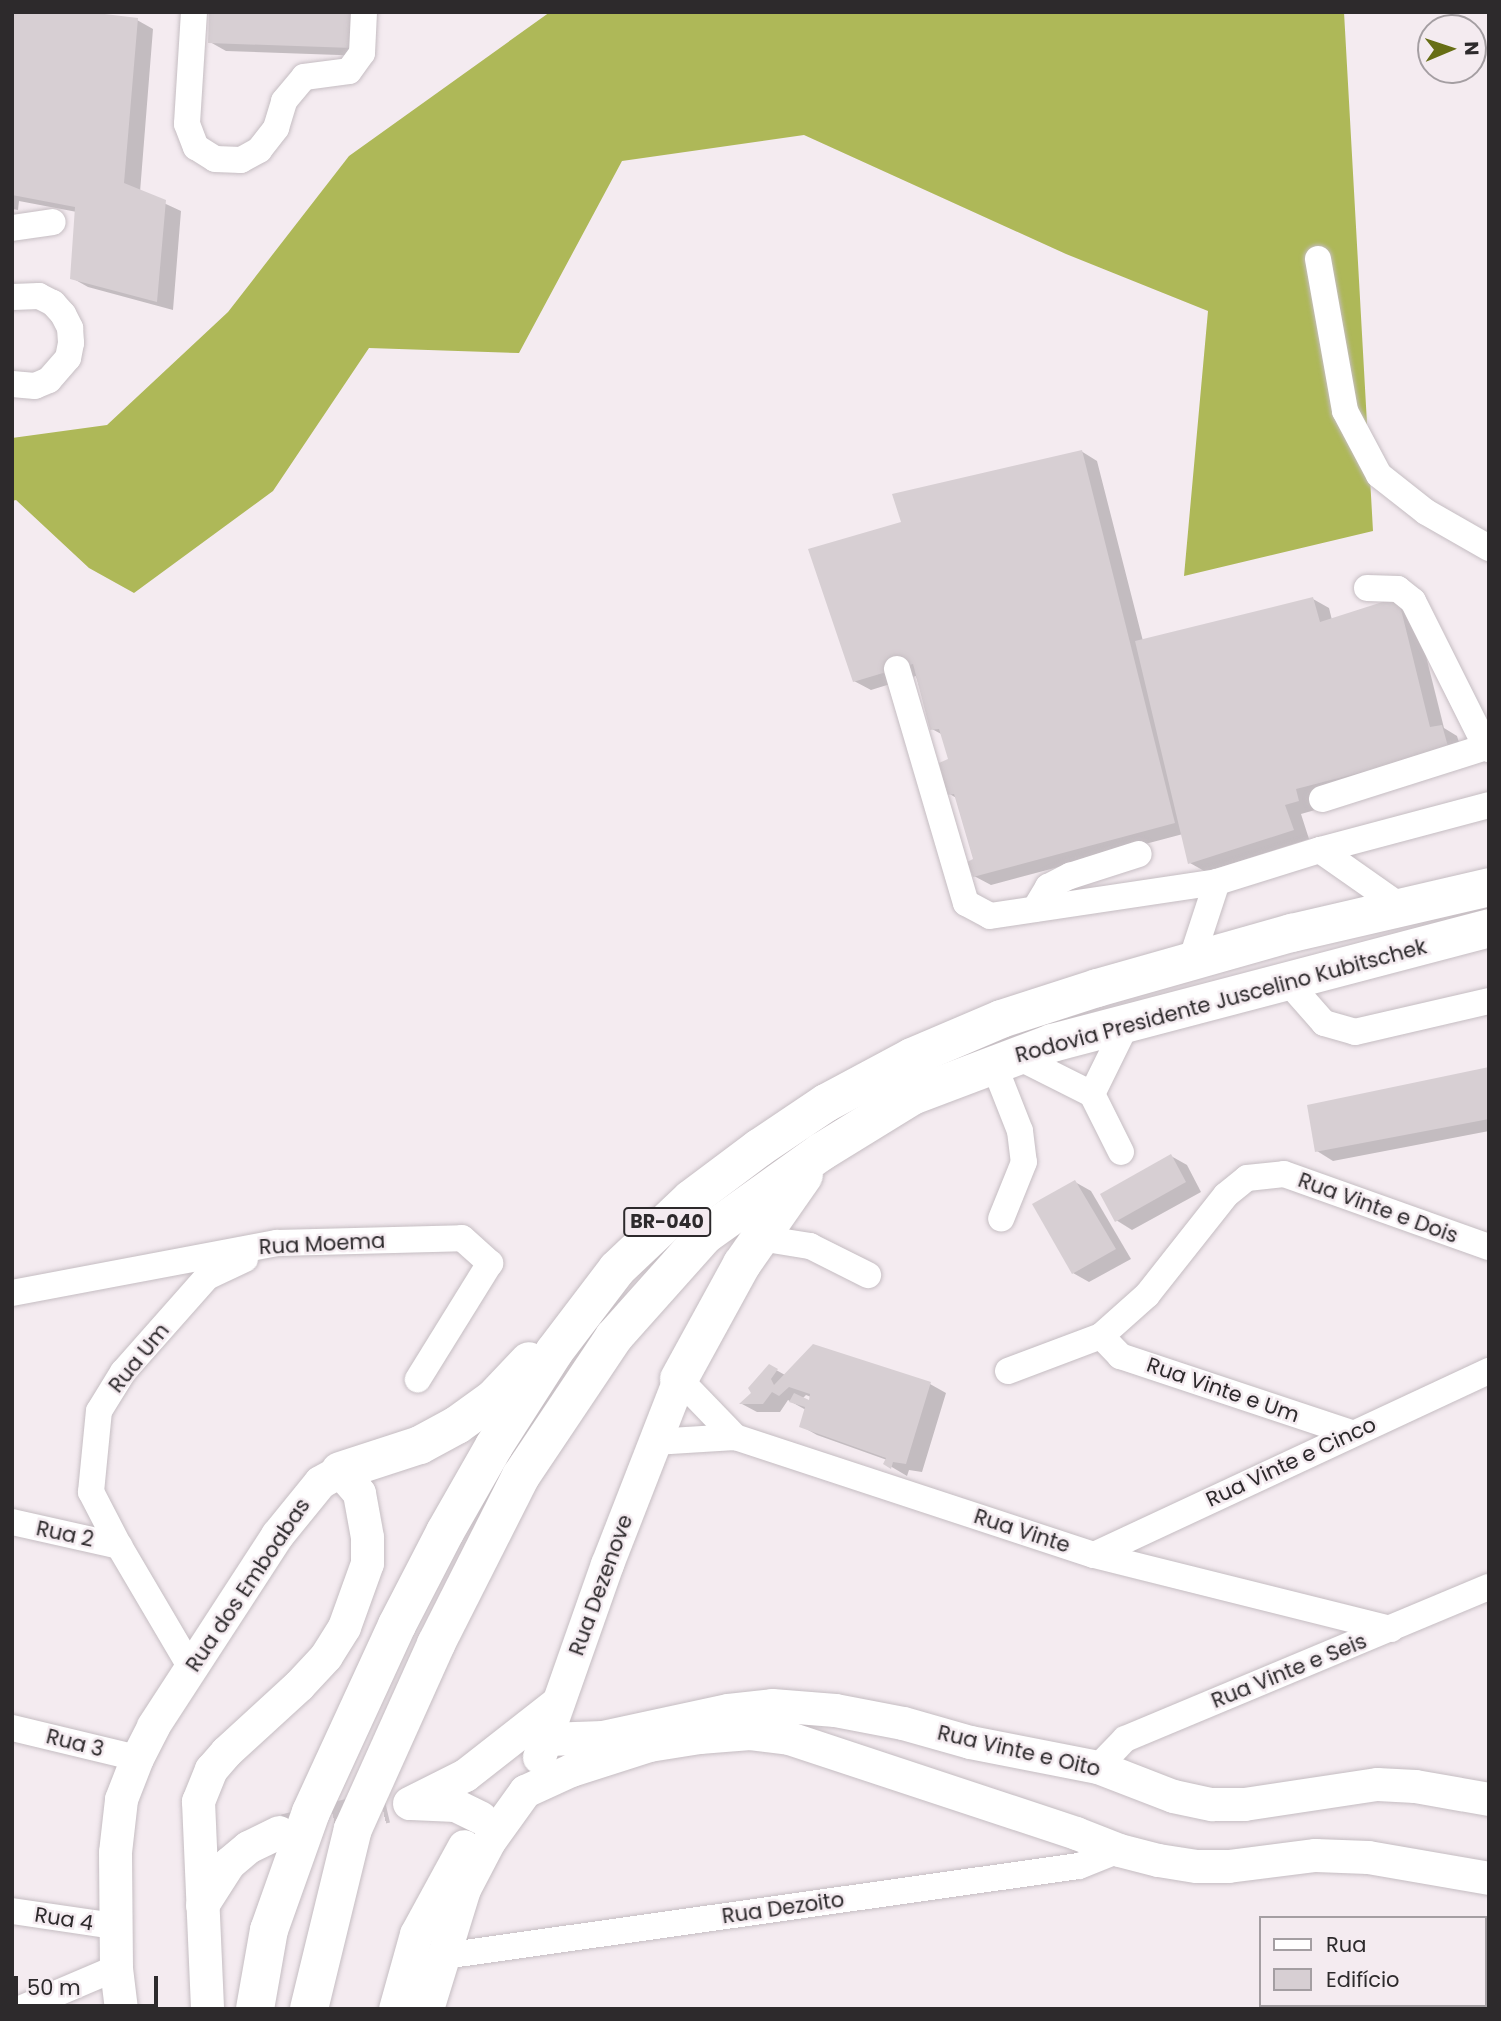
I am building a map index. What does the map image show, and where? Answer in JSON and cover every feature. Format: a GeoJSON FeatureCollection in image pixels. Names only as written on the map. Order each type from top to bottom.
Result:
{"type":"FeatureCollection","features":[{"type":"Feature","properties":{"kind":"highway","name":"Rodovia Presidente Juscelino Kubitschek"},"geometry":{"type":"LineString","coordinates":[[255,2009],[269,1930],[291,1864],[331,1765],[397,1625],[494,1446],[554,1352],[617,1269],[691,1199],[759,1148],[826,1103],[912,1057],[1001,1019],[1292,933],[1489,887]]}},
{"type":"Feature","properties":{"kind":"highway","name":"Rodovia Presidente Juscelino Kubitschek"},"geometry":{"type":"LineString","coordinates":[[309,2009],[353,1829],[436,1644],[521,1476],[614,1337],[705,1235],[821,1152],[912,1096],[1052,1043],[1489,928]]}},
{"type":"Feature","properties":{"kind":"highway"},"geometry":{"type":"LineString","coordinates":[[679,1379],[742,1264],[821,1152]]}},
{"type":"Feature","properties":{"kind":"highway"},"geometry":{"type":"LineString","coordinates":[[340,1471],[420,1445],[493,1399],[617,1269]]}},
{"type":"Feature","properties":{"kind":"main road","name":"Rua Dezenove"},"geometry":{"type":"LineString","coordinates":[[427,2009],[464,1889],[489,1841],[525,1791],[547,1739],[607,1564],[679,1379]]}},
{"type":"Feature","properties":{"kind":"main road","name":"Rua dos Emboabas"},"geometry":{"type":"LineString","coordinates":[[121,2009],[116,1968],[115,1852],[121,1799],[137,1758],[153,1726],[300,1503],[320,1482],[340,1471]]}},
{"type":"Feature","properties":{"kind":"main road"},"geometry":{"type":"LineString","coordinates":[[207,2009],[197,1811],[211,1769],[327,1656],[344,1627],[367,1563],[364,1513],[359,1493],[340,1471]]}},
{"type":"Feature","properties":{"kind":"main road"},"geometry":{"type":"LineString","coordinates":[[480,1817],[455,1805],[397,1804],[465,1775],[558,1702]]}},
{"type":"Feature","properties":{"kind":"main road","name":"Rua Vinte e Oito"},"geometry":{"type":"LineString","coordinates":[[547,1739],[603,1737],[728,1710],[772,1705],[835,1710],[903,1723],[970,1742],[1098,1767],[1173,1796],[1212,1804],[1244,1804],[1377,1784],[1415,1786],[1489,1799]]}},
{"type":"Feature","properties":{"kind":"main road","name":"Rua Dezenove"},"geometry":{"type":"LineString","coordinates":[[525,1791],[571,1770],[649,1745],[750,1732],[789,1738],[1076,1833],[1119,1850]]}},
{"type":"Feature","properties":{"kind":"main road"},"geometry":{"type":"LineString","coordinates":[[395,2009],[416,1934],[480,1817],[547,1739]]}},
{"type":"Feature","properties":{"kind":"main road"},"geometry":{"type":"LineString","coordinates":[[202,1905],[229,1863],[248,1847],[279,1832]]}},
{"type":"Feature","properties":{"kind":"main road"},"geometry":{"type":"LineString","coordinates":[[1119,1850],[1197,1866],[1315,1855],[1368,1857],[1489,1878]]}},
{"type":"Feature","properties":{"kind":"street"},"geometry":{"type":"LineString","coordinates":[[194,12],[187,124],[196,147],[215,159],[241,160],[259,150],[276,128],[284,101],[304,77],[349,71],[362,52],[364,12]]}},
{"type":"Feature","properties":{"kind":"street"},"geometry":{"type":"LineString","coordinates":[[12,228],[52,222]]}},
{"type":"Feature","properties":{"kind":"street"},"geometry":{"type":"LineString","coordinates":[[1318,259],[1345,411],[1379,475],[1426,512],[1489,548]]}},
{"type":"Feature","properties":{"kind":"street"},"geometry":{"type":"LineString","coordinates":[[12,297],[39,296],[52,303],[66,321],[71,343],[68,358],[48,380],[35,386],[12,384]]}},
{"type":"Feature","properties":{"kind":"street"},"geometry":{"type":"LineString","coordinates":[[1322,799],[1488,748],[1413,601],[1398,589],[1367,587]]}},
{"type":"Feature","properties":{"kind":"street"},"geometry":{"type":"LineString","coordinates":[[897,669],[966,903],[990,916],[1217,882],[1320,850],[1489,805]]}},
{"type":"Feature","properties":{"kind":"street"},"geometry":{"type":"LineString","coordinates":[[1320,850],[1404,909]]}},
{"type":"Feature","properties":{"kind":"street"},"geometry":{"type":"LineString","coordinates":[[1035,909],[1048,887],[1139,854]]}},
{"type":"Feature","properties":{"kind":"street"},"geometry":{"type":"LineString","coordinates":[[1191,961],[1217,882]]}},
{"type":"Feature","properties":{"kind":"street"},"geometry":{"type":"LineString","coordinates":[[1287,981],[1324,1023],[1355,1032],[1489,1001]]}},
{"type":"Feature","properties":{"kind":"street"},"geometry":{"type":"LineString","coordinates":[[1092,1094],[1127,1023]]}},
{"type":"Feature","properties":{"kind":"street"},"geometry":{"type":"LineString","coordinates":[[1005,1061],[1092,1094],[1121,1152]]}},
{"type":"Feature","properties":{"kind":"street"},"geometry":{"type":"LineString","coordinates":[[1001,1219],[1024,1162],[1005,1061]]}},
{"type":"Feature","properties":{"kind":"street","name":"Rua Vinte e Dois"},"geometry":{"type":"LineString","coordinates":[[1007,1371],[1101,1336],[1147,1295],[1227,1195],[1247,1178],[1284,1174],[1489,1247]]}},
{"type":"Feature","properties":{"kind":"street","name":"Rua Moema"},"geometry":{"type":"LineString","coordinates":[[12,1293],[276,1243],[462,1238],[490,1263],[418,1379]]}},
{"type":"Feature","properties":{"kind":"street"},"geometry":{"type":"LineString","coordinates":[[760,1238],[810,1246],[868,1275]]}},
{"type":"Feature","properties":{"kind":"street","name":"Rua Um"},"geometry":{"type":"LineString","coordinates":[[191,1668],[119,1546],[91,1492],[99,1410],[123,1372],[207,1277],[276,1243]]}},
{"type":"Feature","properties":{"kind":"street","name":"Rua Vinte e Um"},"geometry":{"type":"LineString","coordinates":[[1101,1336],[1120,1356],[1352,1433]]}},
{"type":"Feature","properties":{"kind":"street","name":"Rua Vinte e Cinco"},"geometry":{"type":"LineString","coordinates":[[1094,1555],[1489,1371]]}},
{"type":"Feature","properties":{"kind":"street","name":"Rua Vinte"},"geometry":{"type":"LineString","coordinates":[[679,1379],[736,1437],[1094,1555],[1391,1629]]}},
{"type":"Feature","properties":{"kind":"street"},"geometry":{"type":"LineString","coordinates":[[654,1442],[736,1437]]}},
{"type":"Feature","properties":{"kind":"street","name":"Rua 2"},"geometry":{"type":"LineString","coordinates":[[12,1522],[119,1546]]}},
{"type":"Feature","properties":{"kind":"street","name":"Rua Vinte e Seis"},"geometry":{"type":"LineString","coordinates":[[1098,1767],[1125,1739],[1489,1587]]}},
{"type":"Feature","properties":{"kind":"street","name":"Rua 3"},"geometry":{"type":"LineString","coordinates":[[12,1728],[137,1758]]}},
{"type":"Feature","properties":{"kind":"street","name":"Rua Dezoito"},"geometry":{"type":"LineString","coordinates":[[444,1956],[1079,1866],[1119,1850]]}},
{"type":"Feature","properties":{"kind":"street","name":"Rua 4"},"geometry":{"type":"LineString","coordinates":[[12,1911],[115,1926]]}},
{"type":"Feature","properties":{"kind":"street"},"geometry":{"type":"LineString","coordinates":[[20,2009],[116,1968]]}},
{"type":"Feature","properties":{"kind":"green space"},"geometry":{"type":"Polygon","coordinates":[[[550,12],[1344,12],[1373,531],[1184,576],[1208,311],[1066,254],[804,135],[622,161],[519,353],[369,348],[273,491],[134,593],[89,568],[16,500],[12,501],[12,438],[107,425],[228,312],[349,156],[550,12]]]}},
{"type":"Feature","properties":{"kind":"building"},"geometry":{"type":"Polygon","coordinates":[[[12,12],[88,12],[138,18],[124,183],[166,200],[157,302],[70,279],[75,207],[12,195],[12,12]]]}},
{"type":"Feature","properties":{"kind":"building"},"geometry":{"type":"Polygon","coordinates":[[[209,12],[353,12],[352,48],[208,43],[209,12]]]}},
{"type":"Feature","properties":{"kind":"building"},"geometry":{"type":"Polygon","coordinates":[[[1082,450],[1175,823],[973,877],[967,862],[973,859],[954,794],[947,795],[939,763],[948,759],[939,729],[930,730],[913,664],[853,682],[808,549],[901,522],[892,494],[1082,450]]]}},
{"type":"Feature","properties":{"kind":"building"},"geometry":{"type":"Polygon","coordinates":[[[1313,597],[1320,622],[1398,597],[1430,727],[1442,725],[1449,750],[1296,789],[1299,801],[1285,805],[1294,830],[1188,864],[1135,641],[1313,597]]]}},
{"type":"Feature","properties":{"kind":"building"},"geometry":{"type":"Polygon","coordinates":[[[1489,1067],[1489,1119],[1315,1152],[1307,1105],[1489,1067]]]}},
{"type":"Feature","properties":{"kind":"building"},"geometry":{"type":"Polygon","coordinates":[[[1171,1154],[1186,1182],[1115,1222],[1100,1194],[1171,1154]]]}},
{"type":"Feature","properties":{"kind":"building"},"geometry":{"type":"Polygon","coordinates":[[[1075,1180],[1116,1249],[1072,1274],[1032,1204],[1075,1180]]]}},
{"type":"Feature","properties":{"kind":"building"},"geometry":{"type":"Polygon","coordinates":[[[813,1344],[931,1382],[906,1464],[893,1462],[891,1469],[883,1464],[886,1458],[799,1427],[805,1407],[789,1402],[794,1393],[809,1400],[810,1394],[789,1387],[779,1396],[772,1392],[763,1404],[739,1404],[751,1393],[748,1388],[769,1364],[778,1369],[771,1379],[774,1385],[813,1344]]]}},
{"type":"Feature","properties":{"kind":"tunnel"},"geometry":{"type":"LineString","coordinates":[[285,1830],[386,1806]]}}]}
